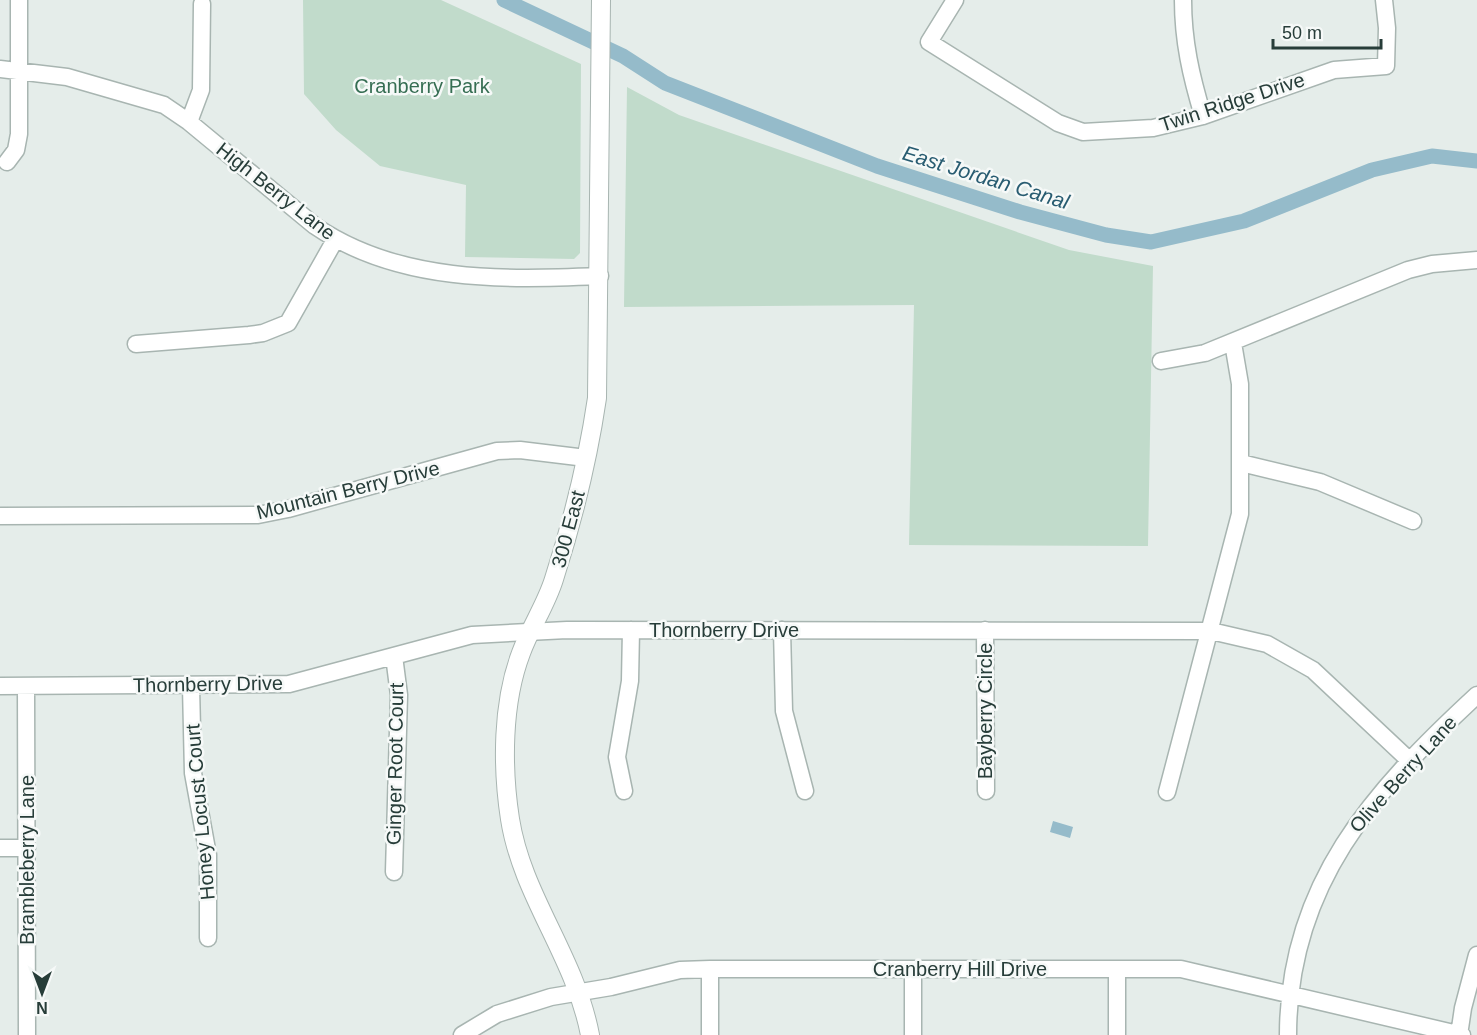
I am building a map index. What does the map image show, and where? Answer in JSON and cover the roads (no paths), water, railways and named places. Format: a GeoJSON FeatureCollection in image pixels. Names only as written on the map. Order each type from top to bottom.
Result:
{"type":"FeatureCollection","features":[{"type":"Feature","properties":{"kind":"street"},"geometry":{"type":"LineString","coordinates":[[7,162],[16,150],[19,134],[19,0]]}},
{"type":"Feature","properties":{"kind":"street","name":"300 East"},"geometry":{"type":"LineString","coordinates":[[590,1035],[580,993],[561,946],[533,892],[518,853],[510,821],[505,772],[505,734],[520,655],[554,582],[586,459],[597,398],[600,276],[600,0]]}},
{"type":"Feature","properties":{"kind":"street","name":"Twin Ridge Drive"},"geometry":{"type":"LineString","coordinates":[[955,0],[929,42],[1058,123],[1083,132],[1153,128],[1203,116],[1334,70],[1386,66],[1387,28],[1384,0]]}},
{"type":"Feature","properties":{"kind":"street"},"geometry":{"type":"LineString","coordinates":[[1183,0],[1186,53],[1203,116]]}},
{"type":"Feature","properties":{"kind":"street"},"geometry":{"type":"LineString","coordinates":[[189,122],[201,90],[202,4]]}},
{"type":"Feature","properties":{"kind":"street","name":"High Berry Lane"},"geometry":{"type":"LineString","coordinates":[[0,69],[67,76],[164,105],[189,122],[295,210],[335,240],[399,265],[437,273],[486,277],[600,276]]}},
{"type":"Feature","properties":{"kind":"street"},"geometry":{"type":"LineString","coordinates":[[136,344],[249,335],[288,322],[335,240]]}},
{"type":"Feature","properties":{"kind":"street"},"geometry":{"type":"LineString","coordinates":[[1161,361],[1192,357],[1233,343],[1408,270],[1432,264],[1477,260]]}},
{"type":"Feature","properties":{"kind":"street"},"geometry":{"type":"LineString","coordinates":[[1167,792],[1211,631],[1239,514],[1240,384],[1233,343]]}},
{"type":"Feature","properties":{"kind":"street","name":"Mountain Berry Drive"},"geometry":{"type":"LineString","coordinates":[[0,516],[258,515],[288,509],[497,451],[520,450],[586,459]]}},
{"type":"Feature","properties":{"kind":"street"},"geometry":{"type":"LineString","coordinates":[[1241,463],[1320,482],[1413,521]]}},
{"type":"Feature","properties":{"kind":"street"},"geometry":{"type":"LineString","coordinates":[[624,791],[617,757],[630,681],[631,630]]}},
{"type":"Feature","properties":{"kind":"street"},"geometry":{"type":"LineString","coordinates":[[782,630],[784,711],[805,791]]}},
{"type":"Feature","properties":{"kind":"street","name":"Bayberry Circle"},"geometry":{"type":"LineString","coordinates":[[985,630],[986,791]]}},
{"type":"Feature","properties":{"kind":"street","name":"Thornberry Drive"},"geometry":{"type":"LineString","coordinates":[[0,686],[289,684],[472,635],[530,631],[1211,631],[1267,644],[1313,670],[1410,761]]}},
{"type":"Feature","properties":{"kind":"street","name":"Ginger Root Court"},"geometry":{"type":"LineString","coordinates":[[394,656],[399,695],[394,872]]}},
{"type":"Feature","properties":{"kind":"street","name":"Brambleberry Lane"},"geometry":{"type":"LineString","coordinates":[[26,686],[27,1035]]}},
{"type":"Feature","properties":{"kind":"street","name":"Honey Locust Court"},"geometry":{"type":"LineString","coordinates":[[191,686],[192,773],[208,855],[208,938]]}},
{"type":"Feature","properties":{"kind":"street","name":"Olive Berry Lane"},"geometry":{"type":"LineString","coordinates":[[1288,1035],[1291,995],[1307,920],[1330,864],[1368,808],[1410,761],[1477,695]]}},
{"type":"Feature","properties":{"kind":"street"},"geometry":{"type":"LineString","coordinates":[[0,848],[27,848]]}},
{"type":"Feature","properties":{"kind":"street"},"geometry":{"type":"LineString","coordinates":[[1460,1035],[1463,1008],[1477,955]]}},
{"type":"Feature","properties":{"kind":"street"},"geometry":{"type":"LineString","coordinates":[[710,969],[710,1035]]}},
{"type":"Feature","properties":{"kind":"street"},"geometry":{"type":"LineString","coordinates":[[913,969],[913,1035]]}},
{"type":"Feature","properties":{"kind":"street"},"geometry":{"type":"LineString","coordinates":[[1117,969],[1117,1035]]}},
{"type":"Feature","properties":{"kind":"street","name":"Cranberry Hill Drive"},"geometry":{"type":"LineString","coordinates":[[468,1033],[514,1007],[680,970],[1117,969],[1192,970],[1460,1035]]}},
{"type":"Feature","properties":{"kind":"water"},"geometry":{"type":"Polygon","coordinates":[[[1053,821],[1073,827],[1070,838],[1050,832],[1053,821]]]}},
{"type":"Feature","properties":{"kind":"waterway","name":"East Jordan Canal"},"geometry":{"type":"LineString","coordinates":[[504,0],[623,56],[665,83],[877,166],[1020,212],[1106,235],[1151,242],[1244,221],[1372,170],[1432,156],[1477,161]]}},
{"type":"Feature","properties":{"kind":"park label","name":"Cranberry Park"},"geometry":{"type":"Point","coordinates":[422,86]}}]}
